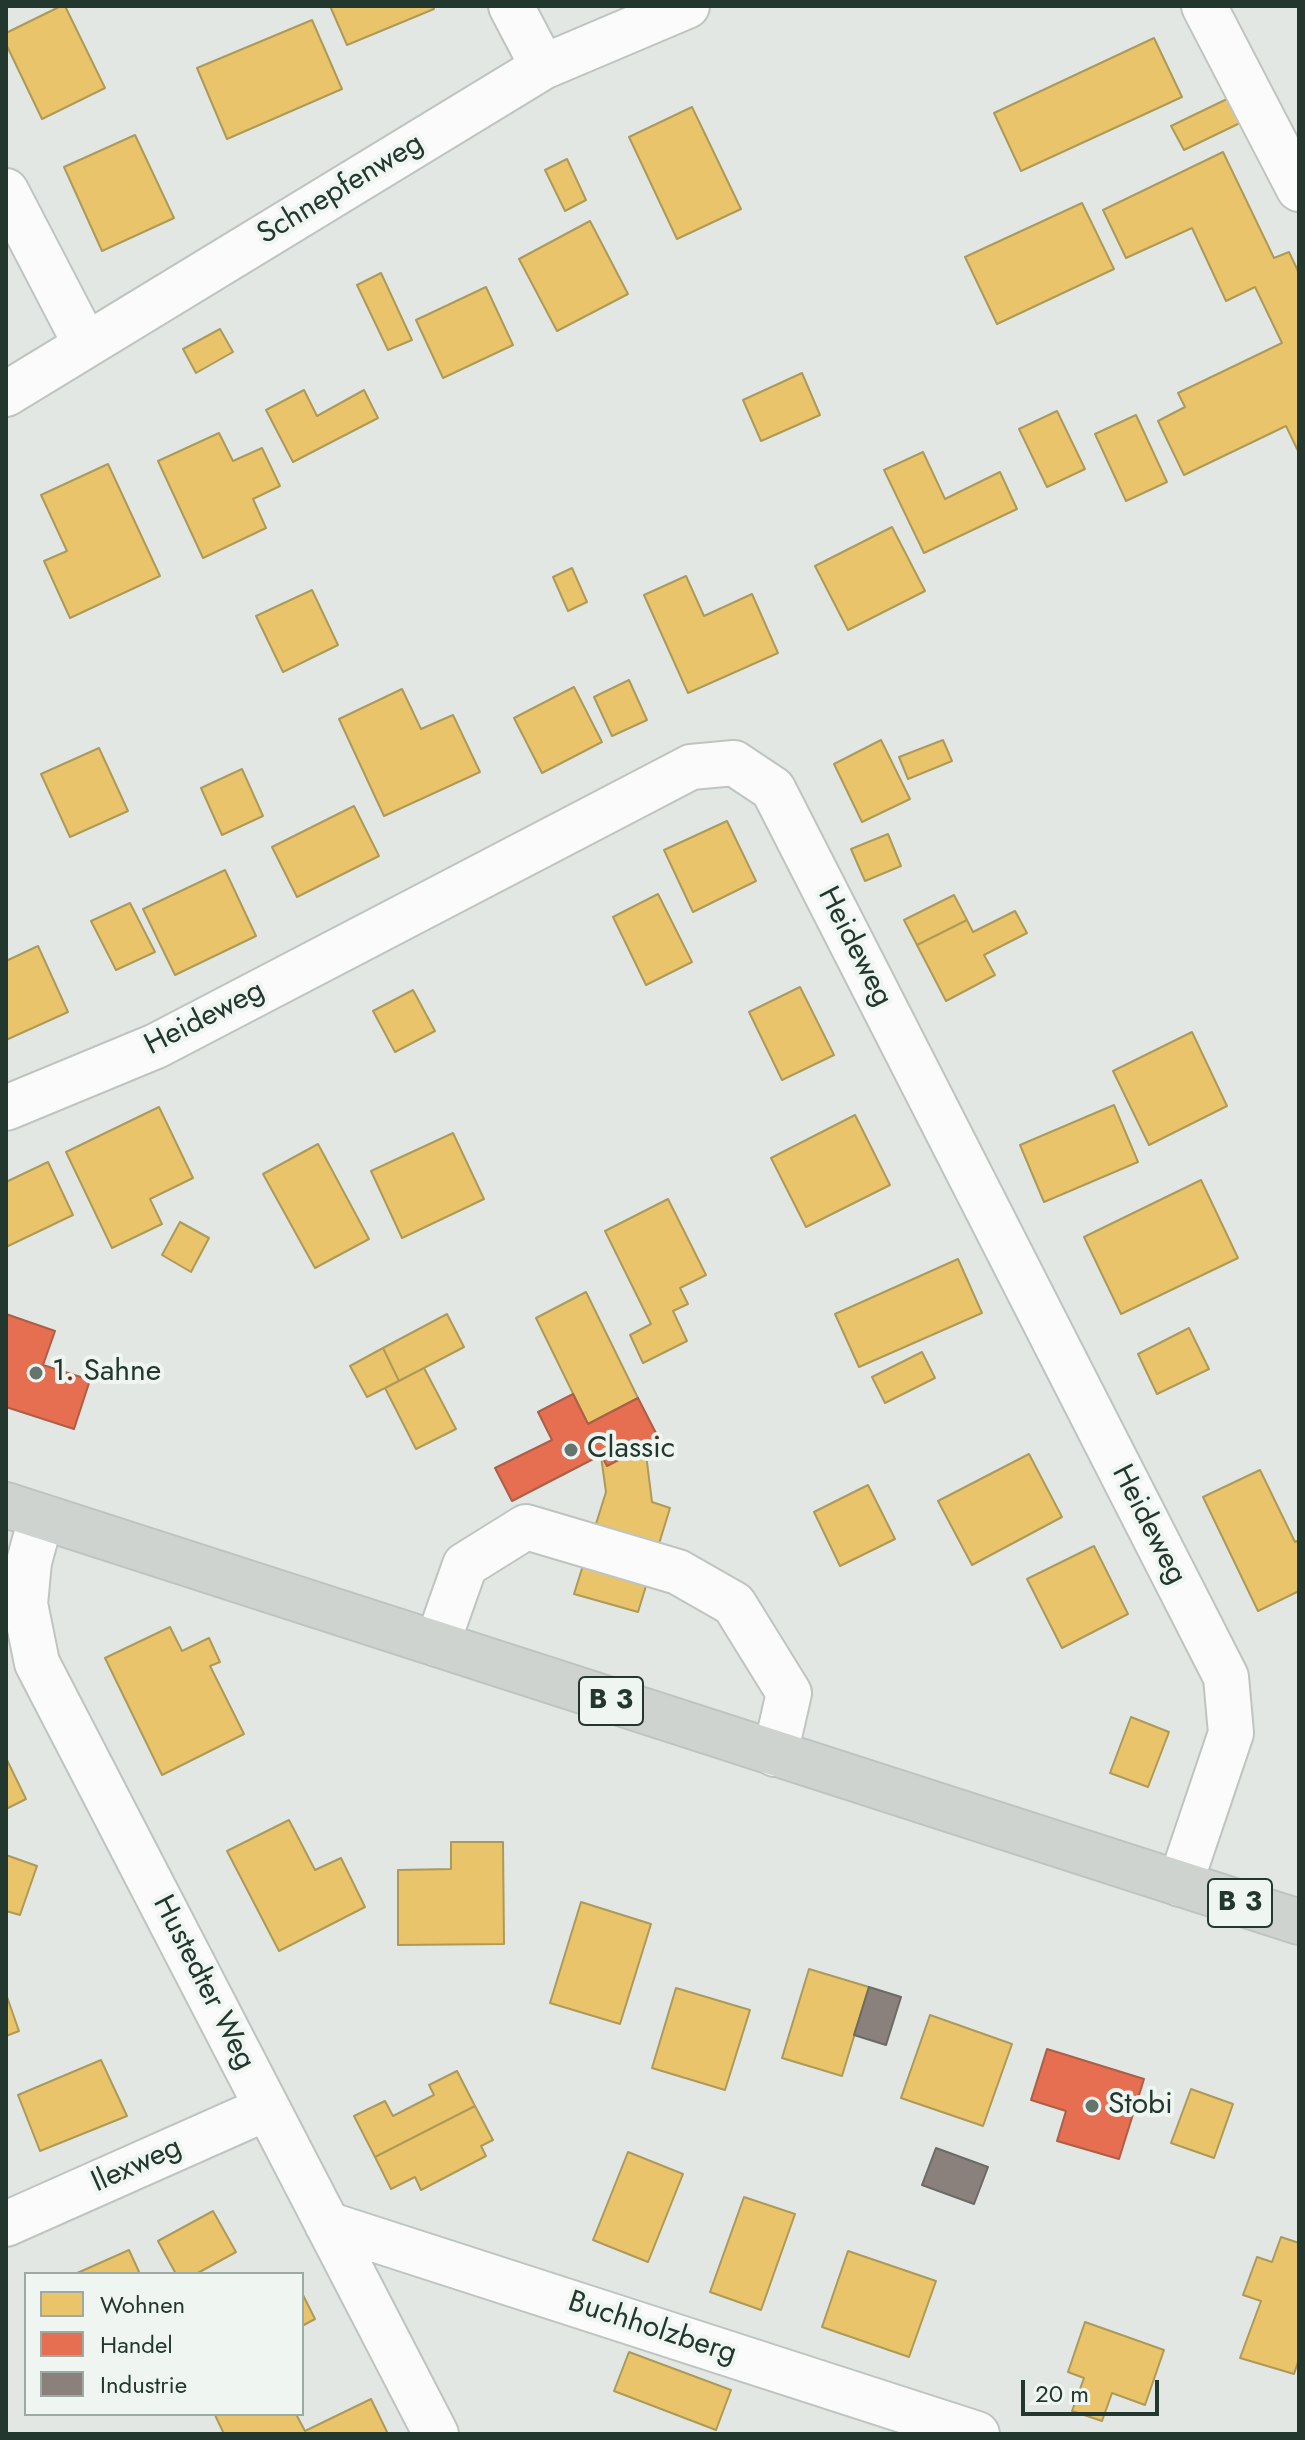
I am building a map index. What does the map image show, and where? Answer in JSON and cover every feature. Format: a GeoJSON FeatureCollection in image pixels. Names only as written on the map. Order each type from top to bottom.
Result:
{"type":"FeatureCollection","features":[{"type":"Feature","properties":{"kind":"main road","name":"B 3"},"geometry":{"type":"LineString","coordinates":[[24,1512],[1299,1922]]}},
{"type":"Feature","properties":{"kind":"street"},"geometry":{"type":"LineString","coordinates":[[511,6],[543,67]]}},
{"type":"Feature","properties":{"kind":"street","name":"Schnepfenweg"},"geometry":{"type":"LineString","coordinates":[[6,394],[543,67],[687,6]]}},
{"type":"Feature","properties":{"kind":"street"},"geometry":{"type":"LineString","coordinates":[[1204,6],[1299,189]]}},
{"type":"Feature","properties":{"kind":"street"},"geometry":{"type":"LineString","coordinates":[[6,191],[86,345]]}},
{"type":"Feature","properties":{"kind":"street","name":"Heideweg"},"geometry":{"type":"LineString","coordinates":[[6,1108],[156,1046],[691,767],[734,763],[747,771],[773,789],[1226,1677],[1231,1733],[1180,1884]]}},
{"type":"Feature","properties":{"kind":"street","name":"Hustedter Weg"},"geometry":{"type":"LineString","coordinates":[[24,1512],[29,1562],[25,1604],[37,1663],[436,2434]]}},
{"type":"Feature","properties":{"kind":"street"},"geometry":{"type":"LineString","coordinates":[[437,1644],[465,1565],[526,1527],[678,1572],[734,1604],[789,1693],[775,1754]]}},
{"type":"Feature","properties":{"kind":"street","name":"Ilexweg"},"geometry":{"type":"LineString","coordinates":[[6,2224],[267,2108]]}},
{"type":"Feature","properties":{"kind":"street","name":"Buchholzberg"},"geometry":{"type":"LineString","coordinates":[[327,2224],[977,2434]]}},
{"type":"Feature","properties":{"kind":"building: Wohnen"},"geometry":{"type":"Polygon","coordinates":[[[65,6],[105,88],[42,119],[6,44],[6,33],[65,6]]]}},
{"type":"Feature","properties":{"kind":"building: Wohnen"},"geometry":{"type":"Polygon","coordinates":[[[330,6],[433,6],[434,9],[347,45],[330,6]]]}},
{"type":"Feature","properties":{"kind":"building: Wohnen"},"geometry":{"type":"Polygon","coordinates":[[[312,20],[342,89],[227,139],[197,68],[312,20]]]}},
{"type":"Feature","properties":{"kind":"building: Wohnen"},"geometry":{"type":"Polygon","coordinates":[[[1154,38],[1182,97],[1021,171],[994,113],[1154,38]]]}},
{"type":"Feature","properties":{"kind":"building: Wohnen"},"geometry":{"type":"Polygon","coordinates":[[[1227,99],[1240,123],[1184,150],[1171,126],[1227,99]]]}},
{"type":"Feature","properties":{"kind":"building: Wohnen"},"geometry":{"type":"Polygon","coordinates":[[[692,107],[741,209],[677,239],[629,137],[692,107]]]}},
{"type":"Feature","properties":{"kind":"building: Wohnen"},"geometry":{"type":"Polygon","coordinates":[[[135,135],[174,218],[102,251],[64,167],[135,135]]]}},
{"type":"Feature","properties":{"kind":"building: Wohnen"},"geometry":{"type":"Polygon","coordinates":[[[1223,152],[1274,258],[1289,252],[1299,273],[1299,453],[1286,426],[1184,475],[1158,421],[1185,407],[1178,393],[1282,343],[1255,287],[1226,301],[1192,228],[1126,258],[1103,210],[1223,152]]]}},
{"type":"Feature","properties":{"kind":"building: Wohnen"},"geometry":{"type":"Polygon","coordinates":[[[567,159],[586,200],[565,211],[545,170],[567,159]]]}},
{"type":"Feature","properties":{"kind":"building: Wohnen"},"geometry":{"type":"Polygon","coordinates":[[[1082,203],[1114,269],[997,324],[965,257],[1082,203]]]}},
{"type":"Feature","properties":{"kind":"building: Wohnen"},"geometry":{"type":"Polygon","coordinates":[[[590,221],[628,294],[557,331],[519,259],[590,221]]]}},
{"type":"Feature","properties":{"kind":"building: Wohnen"},"geometry":{"type":"Polygon","coordinates":[[[381,273],[412,340],[388,350],[357,285],[381,273]]]}},
{"type":"Feature","properties":{"kind":"building: Wohnen"},"geometry":{"type":"Polygon","coordinates":[[[486,287],[513,345],[443,378],[416,320],[486,287]]]}},
{"type":"Feature","properties":{"kind":"building: Wohnen"},"geometry":{"type":"Polygon","coordinates":[[[220,329],[233,352],[196,373],[183,349],[220,329]]]}},
{"type":"Feature","properties":{"kind":"building: Wohnen"},"geometry":{"type":"Polygon","coordinates":[[[802,373],[820,415],[761,441],[743,400],[802,373]]]}},
{"type":"Feature","properties":{"kind":"building: Wohnen"},"geometry":{"type":"Polygon","coordinates":[[[304,390],[317,416],[364,390],[378,418],[293,462],[266,410],[304,390]]]}},
{"type":"Feature","properties":{"kind":"building: Wohnen"},"geometry":{"type":"Polygon","coordinates":[[[1057,411],[1085,469],[1047,487],[1019,429],[1057,411]]]}},
{"type":"Feature","properties":{"kind":"building: Wohnen"},"geometry":{"type":"Polygon","coordinates":[[[1136,415],[1167,482],[1126,501],[1095,434],[1136,415]]]}},
{"type":"Feature","properties":{"kind":"building: Wohnen"},"geometry":{"type":"Polygon","coordinates":[[[219,433],[233,461],[262,448],[280,486],[253,499],[266,528],[203,558],[158,461],[219,433]]]}},
{"type":"Feature","properties":{"kind":"building: Wohnen"},"geometry":{"type":"Polygon","coordinates":[[[923,452],[945,499],[1000,472],[1017,509],[924,553],[884,470],[923,452]]]}},
{"type":"Feature","properties":{"kind":"building: Wohnen"},"geometry":{"type":"Polygon","coordinates":[[[108,464],[160,576],[70,618],[44,561],[67,551],[41,495],[108,464]]]}},
{"type":"Feature","properties":{"kind":"building: Wohnen"},"geometry":{"type":"Polygon","coordinates":[[[892,527],[925,591],[848,630],[815,566],[892,527]]]}},
{"type":"Feature","properties":{"kind":"building: Wohnen"},"geometry":{"type":"Polygon","coordinates":[[[572,568],[587,602],[568,611],[553,577],[572,568]]]}},
{"type":"Feature","properties":{"kind":"building: Wohnen"},"geometry":{"type":"Polygon","coordinates":[[[686,576],[704,616],[752,594],[778,653],[688,693],[644,595],[686,576]]]}},
{"type":"Feature","properties":{"kind":"building: Wohnen"},"geometry":{"type":"Polygon","coordinates":[[[312,590],[338,645],[283,672],[256,616],[312,590]]]}},
{"type":"Feature","properties":{"kind":"building: Wohnen"},"geometry":{"type":"Polygon","coordinates":[[[629,680],[647,720],[612,736],[594,697],[629,680]]]}},
{"type":"Feature","properties":{"kind":"building: Wohnen"},"geometry":{"type":"Polygon","coordinates":[[[574,687],[602,742],[542,773],[514,718],[574,687]]]}},
{"type":"Feature","properties":{"kind":"building: Wohnen"},"geometry":{"type":"Polygon","coordinates":[[[402,689],[421,729],[453,715],[480,772],[384,816],[339,719],[402,689]]]}},
{"type":"Feature","properties":{"kind":"building: Wohnen"},"geometry":{"type":"Polygon","coordinates":[[[881,740],[910,799],[862,822],[834,764],[881,740]]]}},
{"type":"Feature","properties":{"kind":"building: Wohnen"},"geometry":{"type":"Polygon","coordinates":[[[943,740],[952,761],[908,779],[899,757],[943,740]]]}},
{"type":"Feature","properties":{"kind":"building: Wohnen"},"geometry":{"type":"Polygon","coordinates":[[[99,748],[128,811],[70,837],[41,774],[99,748]]]}},
{"type":"Feature","properties":{"kind":"building: Wohnen"},"geometry":{"type":"Polygon","coordinates":[[[242,769],[263,816],[222,835],[201,788],[242,769]]]}},
{"type":"Feature","properties":{"kind":"building: Wohnen"},"geometry":{"type":"Polygon","coordinates":[[[354,806],[379,856],[297,897],[272,847],[354,806]]]}},
{"type":"Feature","properties":{"kind":"building: Wohnen"},"geometry":{"type":"Polygon","coordinates":[[[727,821],[756,881],[693,912],[664,850],[727,821]]]}},
{"type":"Feature","properties":{"kind":"building: Wohnen"},"geometry":{"type":"Polygon","coordinates":[[[888,834],[901,866],[865,881],[851,849],[888,834]]]}},
{"type":"Feature","properties":{"kind":"building: Wohnen"},"geometry":{"type":"Polygon","coordinates":[[[225,870],[256,936],[175,975],[143,909],[225,870]]]}},
{"type":"Feature","properties":{"kind":"building: Wohnen"},"geometry":{"type":"Polygon","coordinates":[[[658,894],[692,962],[646,985],[613,917],[658,894]]]}},
{"type":"Feature","properties":{"kind":"building: Wohnen"},"geometry":{"type":"Polygon","coordinates":[[[954,895],[967,920],[917,945],[904,920],[954,895]]]}},
{"type":"Feature","properties":{"kind":"building: Wohnen"},"geometry":{"type":"Polygon","coordinates":[[[130,903],[155,952],[116,970],[91,921],[130,903]]]}},
{"type":"Feature","properties":{"kind":"building: Wohnen"},"geometry":{"type":"Polygon","coordinates":[[[1015,911],[1027,933],[984,955],[995,975],[946,1001],[917,945],[967,920],[973,932],[1015,911]]]}},
{"type":"Feature","properties":{"kind":"building: Wohnen"},"geometry":{"type":"Polygon","coordinates":[[[38,946],[68,1012],[6,1040],[6,961],[38,946]]]}},
{"type":"Feature","properties":{"kind":"building: Wohnen"},"geometry":{"type":"Polygon","coordinates":[[[800,987],[834,1055],[782,1080],[749,1012],[800,987]]]}},
{"type":"Feature","properties":{"kind":"building: Wohnen"},"geometry":{"type":"Polygon","coordinates":[[[413,990],[435,1031],[395,1052],[373,1011],[413,990]]]}},
{"type":"Feature","properties":{"kind":"building: Wohnen"},"geometry":{"type":"Polygon","coordinates":[[[1192,1032],[1227,1106],[1149,1145],[1113,1071],[1192,1032]]]}},
{"type":"Feature","properties":{"kind":"building: Wohnen"},"geometry":{"type":"Polygon","coordinates":[[[1114,1105],[1138,1162],[1044,1202],[1020,1145],[1114,1105]]]}},
{"type":"Feature","properties":{"kind":"building: Wohnen"},"geometry":{"type":"Polygon","coordinates":[[[159,1107],[193,1178],[150,1199],[162,1224],[112,1248],[66,1152],[159,1107]]]}},
{"type":"Feature","properties":{"kind":"building: Wohnen"},"geometry":{"type":"Polygon","coordinates":[[[855,1115],[890,1185],[806,1227],[771,1158],[855,1115]]]}},
{"type":"Feature","properties":{"kind":"building: Wohnen"},"geometry":{"type":"Polygon","coordinates":[[[453,1133],[484,1199],[402,1238],[371,1171],[453,1133]]]}},
{"type":"Feature","properties":{"kind":"building: Wohnen"},"geometry":{"type":"Polygon","coordinates":[[[318,1144],[369,1239],[315,1268],[263,1174],[318,1144]]]}},
{"type":"Feature","properties":{"kind":"building: Wohnen"},"geometry":{"type":"Polygon","coordinates":[[[48,1162],[73,1215],[6,1247],[6,1182],[48,1162]]]}},
{"type":"Feature","properties":{"kind":"building: Wohnen"},"geometry":{"type":"Polygon","coordinates":[[[1201,1180],[1238,1258],[1121,1314],[1084,1237],[1201,1180]]]}},
{"type":"Feature","properties":{"kind":"building: Wohnen"},"geometry":{"type":"Polygon","coordinates":[[[668,1199],[706,1275],[680,1288],[688,1304],[673,1311],[687,1341],[643,1363],[630,1335],[651,1324],[605,1231],[668,1199]]]}},
{"type":"Feature","properties":{"kind":"building: Wohnen"},"geometry":{"type":"Polygon","coordinates":[[[180,1222],[209,1238],[191,1272],[162,1255],[180,1222]]]}},
{"type":"Feature","properties":{"kind":"building: Wohnen"},"geometry":{"type":"Polygon","coordinates":[[[958,1259],[982,1313],[859,1367],[835,1314],[958,1259]]]}},
{"type":"Feature","properties":{"kind":"building: Wohnen"},"geometry":{"type":"Polygon","coordinates":[[[586,1292],[638,1398],[588,1424],[536,1318],[586,1292]]]}},
{"type":"Feature","properties":{"kind":"building: Wohnen"},"geometry":{"type":"Polygon","coordinates":[[[447,1314],[464,1347],[399,1381],[383,1348],[447,1314]]]}},
{"type":"Feature","properties":{"kind":"building: Wohnen"},"geometry":{"type":"Polygon","coordinates":[[[1189,1328],[1209,1369],[1157,1394],[1138,1354],[1189,1328]]]}},
{"type":"Feature","properties":{"kind":"building: Wohnen"},"geometry":{"type":"Polygon","coordinates":[[[383,1348],[399,1381],[367,1397],[350,1366],[383,1348]]]}},
{"type":"Feature","properties":{"kind":"building: Wohnen"},"geometry":{"type":"Polygon","coordinates":[[[922,1352],[935,1378],[885,1403],[872,1377],[922,1352]]]}},
{"type":"Feature","properties":{"kind":"building: Wohnen"},"geometry":{"type":"Polygon","coordinates":[[[424,1368],[456,1429],[416,1449],[385,1388],[424,1368]]]}},
{"type":"Feature","properties":{"kind":"building: Wohnen"},"geometry":{"type":"Polygon","coordinates":[[[644,1438],[652,1502],[670,1508],[638,1612],[574,1594],[606,1492],[599,1442],[644,1438]]]}},
{"type":"Feature","properties":{"kind":"building: Wohnen"},"geometry":{"type":"Polygon","coordinates":[[[1029,1454],[1062,1517],[972,1565],[938,1501],[1029,1454]]]}},
{"type":"Feature","properties":{"kind":"building: Wohnen"},"geometry":{"type":"Polygon","coordinates":[[[1260,1470],[1295,1542],[1299,1540],[1299,1591],[1258,1611],[1203,1497],[1260,1470]]]}},
{"type":"Feature","properties":{"kind":"building: Wohnen"},"geometry":{"type":"Polygon","coordinates":[[[868,1485],[895,1539],[840,1566],[814,1512],[868,1485]]]}},
{"type":"Feature","properties":{"kind":"building: Wohnen"},"geometry":{"type":"Polygon","coordinates":[[[1094,1546],[1128,1614],[1062,1648],[1027,1579],[1094,1546]]]}},
{"type":"Feature","properties":{"kind":"building: Wohnen"},"geometry":{"type":"Polygon","coordinates":[[[170,1627],[182,1651],[209,1638],[220,1662],[210,1666],[244,1734],[162,1775],[105,1658],[170,1627]]]}},
{"type":"Feature","properties":{"kind":"building: Wohnen"},"geometry":{"type":"Polygon","coordinates":[[[1131,1717],[1169,1732],[1148,1787],[1110,1773],[1131,1717]]]}},
{"type":"Feature","properties":{"kind":"building: Wohnen"},"geometry":{"type":"Polygon","coordinates":[[[6,1758],[26,1799],[6,1809],[6,1758]]]}},
{"type":"Feature","properties":{"kind":"building: Wohnen"},"geometry":{"type":"Polygon","coordinates":[[[289,1820],[315,1870],[341,1858],[365,1907],[279,1951],[227,1851],[289,1820]]]}},
{"type":"Feature","properties":{"kind":"building: Wohnen"},"geometry":{"type":"Polygon","coordinates":[[[451,1842],[503,1842],[504,1944],[398,1945],[398,1870],[451,1869],[451,1842]]]}},
{"type":"Feature","properties":{"kind":"building: Wohnen"},"geometry":{"type":"Polygon","coordinates":[[[6,1855],[37,1866],[20,1915],[6,1911],[6,1855]]]}},
{"type":"Feature","properties":{"kind":"building: Wohnen"},"geometry":{"type":"Polygon","coordinates":[[[581,1902],[651,1924],[620,2024],[550,2003],[581,1902]]]}},
{"type":"Feature","properties":{"kind":"building: Wohnen"},"geometry":{"type":"Polygon","coordinates":[[[809,1969],[869,1987],[842,2076],[782,2058],[809,1969]]]}},
{"type":"Feature","properties":{"kind":"building: Wohnen"},"geometry":{"type":"Polygon","coordinates":[[[676,1988],[750,2010],[725,2090],[652,2068],[676,1988]]]}},
{"type":"Feature","properties":{"kind":"building: Wohnen"},"geometry":{"type":"Polygon","coordinates":[[[6,1994],[19,2031],[6,2036],[6,1994]]]}},
{"type":"Feature","properties":{"kind":"building: Wohnen"},"geometry":{"type":"Polygon","coordinates":[[[930,2015],[1012,2044],[983,2126],[901,2098],[930,2015]]]}},
{"type":"Feature","properties":{"kind":"building: Wohnen"},"geometry":{"type":"Polygon","coordinates":[[[101,2060],[127,2116],[40,2151],[18,2095],[101,2060]]]}},
{"type":"Feature","properties":{"kind":"building: Wohnen"},"geometry":{"type":"Polygon","coordinates":[[[457,2071],[475,2106],[375,2157],[354,2116],[385,2101],[393,2116],[434,2095],[429,2085],[457,2071]]]}},
{"type":"Feature","properties":{"kind":"building: Wohnen"},"geometry":{"type":"Polygon","coordinates":[[[1191,2089],[1233,2104],[1214,2158],[1171,2143],[1191,2089]]]}},
{"type":"Feature","properties":{"kind":"building: Wohnen"},"geometry":{"type":"Polygon","coordinates":[[[475,2106],[493,2140],[481,2146],[486,2156],[421,2190],[415,2177],[391,2189],[375,2157],[475,2106]]]}},
{"type":"Feature","properties":{"kind":"building: Wohnen"},"geometry":{"type":"Polygon","coordinates":[[[628,2152],[683,2174],[648,2262],[593,2240],[628,2152]]]}},
{"type":"Feature","properties":{"kind":"building: Wohnen"},"geometry":{"type":"Polygon","coordinates":[[[744,2197],[795,2214],[761,2310],[710,2292],[744,2197]]]}},
{"type":"Feature","properties":{"kind":"building: Wohnen"},"geometry":{"type":"Polygon","coordinates":[[[213,2211],[236,2252],[200,2272],[175,2272],[158,2241],[213,2211]]]}},
{"type":"Feature","properties":{"kind":"building: Wohnen"},"geometry":{"type":"Polygon","coordinates":[[[1281,2237],[1299,2243],[1299,2359],[1294,2374],[1240,2358],[1261,2301],[1243,2295],[1257,2257],[1272,2262],[1281,2237]]]}},
{"type":"Feature","properties":{"kind":"building: Wohnen"},"geometry":{"type":"Polygon","coordinates":[[[129,2250],[139,2272],[80,2272],[129,2250]]]}},
{"type":"Feature","properties":{"kind":"building: Wohnen"},"geometry":{"type":"Polygon","coordinates":[[[848,2251],[936,2281],[909,2357],[822,2327],[848,2251]]]}},
{"type":"Feature","properties":{"kind":"building: Wohnen"},"geometry":{"type":"Polygon","coordinates":[[[304,2297],[315,2319],[304,2325],[304,2297]]]}},
{"type":"Feature","properties":{"kind":"building: Wohnen"},"geometry":{"type":"Polygon","coordinates":[[[1085,2322],[1164,2350],[1145,2405],[1112,2393],[1102,2421],[1072,2411],[1084,2378],[1068,2372],[1085,2322]]]}},
{"type":"Feature","properties":{"kind":"building: Wohnen"},"geometry":{"type":"Polygon","coordinates":[[[629,2352],[731,2390],[716,2430],[614,2391],[629,2352]]]}},
{"type":"Feature","properties":{"kind":"building: Wohnen"},"geometry":{"type":"Polygon","coordinates":[[[371,2399],[388,2434],[224,2434],[215,2416],[297,2416],[305,2431],[371,2399]]]}},
{"type":"Feature","properties":{"kind":"building: Handel","name":"1. Sahne"},"geometry":{"type":"Polygon","coordinates":[[[6,1314],[55,1331],[43,1365],[90,1380],[74,1429],[6,1407],[6,1314]]]}},
{"type":"Feature","properties":{"kind":"building: Handel"},"geometry":{"type":"Polygon","coordinates":[[[573,1394],[588,1424],[638,1398],[659,1439],[607,1466],[601,1455],[512,1501],[495,1468],[552,1440],[538,1412],[573,1394]]]}},
{"type":"Feature","properties":{"kind":"building: Handel","name":"Stobi"},"geometry":{"type":"Polygon","coordinates":[[[1047,2049],[1144,2079],[1119,2159],[1057,2141],[1066,2111],[1031,2100],[1047,2049]]]}},
{"type":"Feature","properties":{"kind":"building: Industrie"},"geometry":{"type":"Polygon","coordinates":[[[869,1987],[901,1997],[886,2045],[854,2035],[869,1987]]]}},
{"type":"Feature","properties":{"kind":"building: Industrie"},"geometry":{"type":"Polygon","coordinates":[[[936,2148],[988,2167],[974,2204],[922,2185],[936,2148]]]}},
{"type":"Feature","properties":{"kind":"place","name":"1. Sahne"},"geometry":{"type":"Point","coordinates":[36,1373]}},
{"type":"Feature","properties":{"kind":"place","name":"Classic"},"geometry":{"type":"Point","coordinates":[571,1450]}},
{"type":"Feature","properties":{"kind":"place","name":"Stobi"},"geometry":{"type":"Point","coordinates":[1092,2106]}}]}
